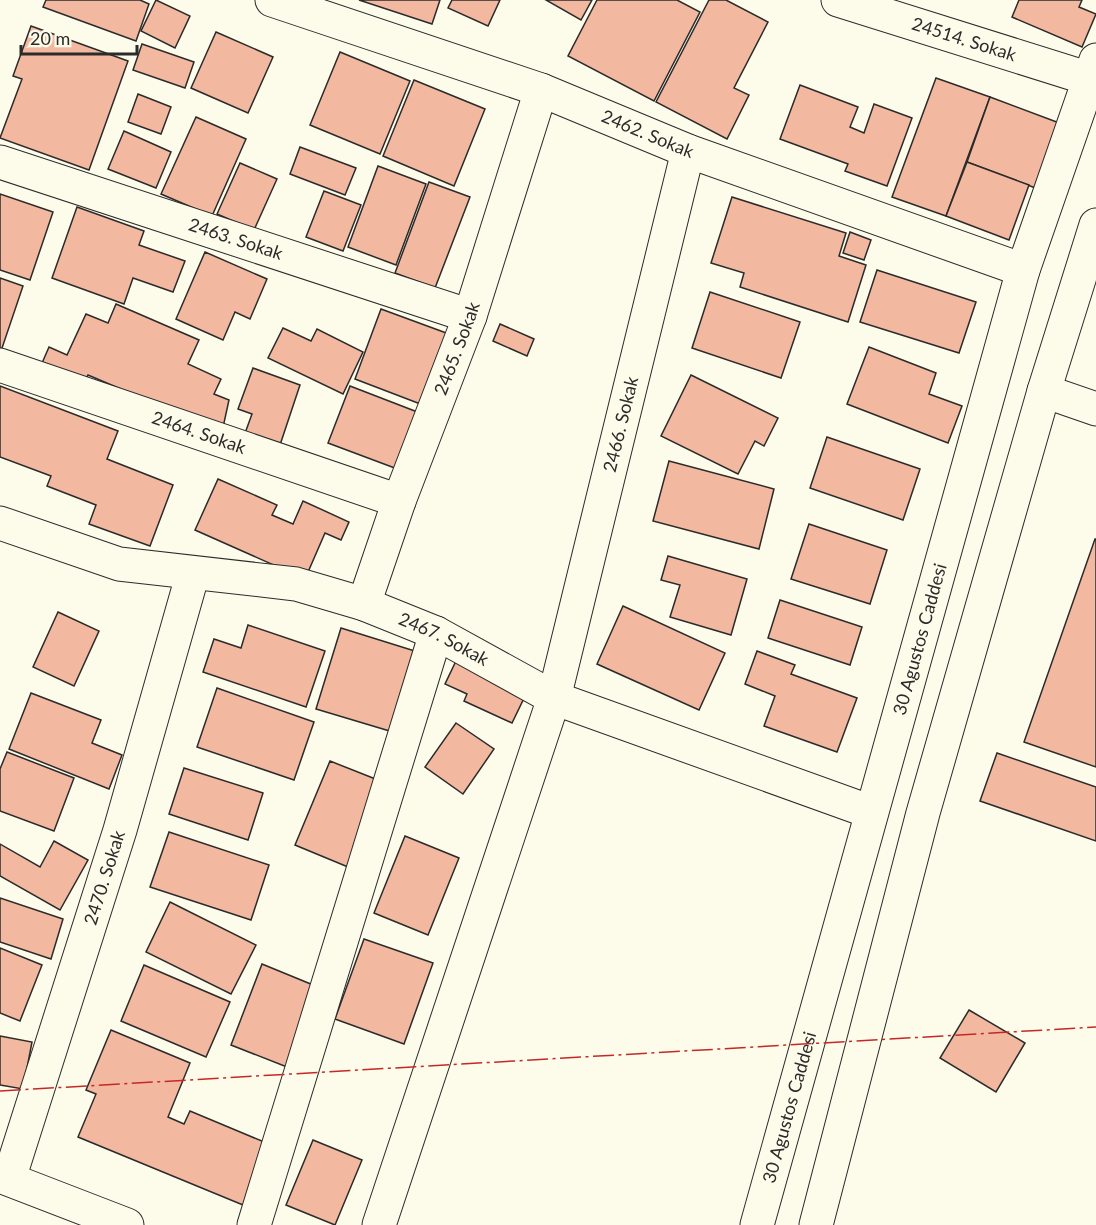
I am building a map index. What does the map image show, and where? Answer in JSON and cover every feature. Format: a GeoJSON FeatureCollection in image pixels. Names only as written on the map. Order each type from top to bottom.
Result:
{"type":"FeatureCollection","features":[{"type":"Feature","properties":{"kind":"street","name":"2462. Sokak"},"geometry":{"type":"LineString","coordinates":[[272,0],[541,90],[688,151],[1023,270]]}},
{"type":"Feature","properties":{"kind":"street","name":"24514. Sokak"},"geometry":{"type":"LineString","coordinates":[[838,0],[1093,70]]}},
{"type":"Feature","properties":{"kind":"street","name":"30 Agustos Caddesi"},"geometry":{"type":"LineString","coordinates":[[757,1225],[1023,270],[1093,70]]}},
{"type":"Feature","properties":{"kind":"street","name":"2465. Sokak"},"geometry":{"type":"LineString","coordinates":[[364,604],[399,501],[470,316],[541,90]]}},
{"type":"Feature","properties":{"kind":"street","name":"2466. Sokak"},"geometry":{"type":"LineString","coordinates":[[379,1225],[554,698],[688,151]]}},
{"type":"Feature","properties":{"kind":"street","name":"2463. Sokak"},"geometry":{"type":"LineString","coordinates":[[0,162],[470,316]]}},
{"type":"Feature","properties":{"kind":"street"},"geometry":{"type":"LineString","coordinates":[[816,1225],[923,813],[1044,391],[1096,225]]}},
{"type":"Feature","properties":{"kind":"street","name":"2464. Sokak"},"geometry":{"type":"LineString","coordinates":[[0,365],[399,501]]}},
{"type":"Feature","properties":{"kind":"street"},"geometry":{"type":"LineString","coordinates":[[1044,391],[1096,410]]}},
{"type":"Feature","properties":{"kind":"street","name":"2467. Sokak"},"geometry":{"type":"LineString","coordinates":[[0,523],[120,564],[296,584],[364,604],[436,633],[554,698],[871,812]]}},
{"type":"Feature","properties":{"kind":"street","name":"2470. Sokak"},"geometry":{"type":"LineString","coordinates":[[5,1178],[120,830],[193,573]]}},
{"type":"Feature","properties":{"kind":"street"},"geometry":{"type":"LineString","coordinates":[[254,1225],[436,633]]}},
{"type":"Feature","properties":{"kind":"street"},"geometry":{"type":"LineString","coordinates":[[5,1178],[127,1225]]}},
{"type":"Feature","properties":{"kind":"building"},"geometry":{"type":"Polygon","coordinates":[[[46,0],[140,0],[149,4],[136,41],[43,7],[46,0]]]}},
{"type":"Feature","properties":{"kind":"building"},"geometry":{"type":"Polygon","coordinates":[[[156,0],[190,16],[175,48],[141,31],[156,0]]]}},
{"type":"Feature","properties":{"kind":"building"},"geometry":{"type":"Polygon","coordinates":[[[359,0],[440,0],[432,24],[359,0]]]}},
{"type":"Feature","properties":{"kind":"building"},"geometry":{"type":"Polygon","coordinates":[[[452,0],[500,0],[488,26],[448,8],[452,0]]]}},
{"type":"Feature","properties":{"kind":"building"},"geometry":{"type":"Polygon","coordinates":[[[546,0],[592,0],[581,20],[546,0]]]}},
{"type":"Feature","properties":{"kind":"building"},"geometry":{"type":"Polygon","coordinates":[[[597,0],[677,0],[700,12],[654,101],[568,56],[597,0]]]}},
{"type":"Feature","properties":{"kind":"building"},"geometry":{"type":"Polygon","coordinates":[[[709,0],[726,0],[768,22],[734,88],[749,95],[727,139],[656,102],[709,0]]]}},
{"type":"Feature","properties":{"kind":"building"},"geometry":{"type":"Polygon","coordinates":[[[1019,0],[1082,0],[1079,7],[1096,14],[1082,47],[1012,17],[1019,0]]]}},
{"type":"Feature","properties":{"kind":"building"},"geometry":{"type":"Polygon","coordinates":[[[31,26],[128,61],[89,170],[0,138],[22,79],[13,76],[31,26]]]}},
{"type":"Feature","properties":{"kind":"building"},"geometry":{"type":"Polygon","coordinates":[[[216,32],[273,57],[248,113],[191,88],[216,32]]]}},
{"type":"Feature","properties":{"kind":"building"},"geometry":{"type":"Polygon","coordinates":[[[142,44],[194,62],[185,88],[133,70],[142,44]]]}},
{"type":"Feature","properties":{"kind":"building"},"geometry":{"type":"Polygon","coordinates":[[[340,52],[410,81],[380,154],[310,125],[340,52]]]}},
{"type":"Feature","properties":{"kind":"building"},"geometry":{"type":"Polygon","coordinates":[[[936,78],[990,97],[946,216],[892,197],[936,78]]]}},
{"type":"Feature","properties":{"kind":"building"},"geometry":{"type":"Polygon","coordinates":[[[414,80],[485,109],[454,186],[383,156],[414,80]]]}},
{"type":"Feature","properties":{"kind":"building"},"geometry":{"type":"Polygon","coordinates":[[[800,85],[858,107],[850,127],[864,133],[874,104],[912,118],[887,186],[845,171],[848,164],[780,139],[800,85]]]}},
{"type":"Feature","properties":{"kind":"building"},"geometry":{"type":"Polygon","coordinates":[[[138,94],[171,107],[161,134],[128,122],[138,94]]]}},
{"type":"Feature","properties":{"kind":"building"},"geometry":{"type":"Polygon","coordinates":[[[990,97],[1062,124],[1038,189],[967,162],[990,97]]]}},
{"type":"Feature","properties":{"kind":"building"},"geometry":{"type":"Polygon","coordinates":[[[196,117],[246,139],[212,216],[161,194],[196,117]]]}},
{"type":"Feature","properties":{"kind":"building"},"geometry":{"type":"Polygon","coordinates":[[[124,131],[171,152],[156,188],[108,169],[124,131]]]}},
{"type":"Feature","properties":{"kind":"building"},"geometry":{"type":"Polygon","coordinates":[[[300,147],[356,168],[345,195],[290,174],[300,147]]]}},
{"type":"Feature","properties":{"kind":"building"},"geometry":{"type":"Polygon","coordinates":[[[967,162],[1029,185],[1009,240],[946,216],[967,162]]]}},
{"type":"Feature","properties":{"kind":"building"},"geometry":{"type":"Polygon","coordinates":[[[240,163],[277,179],[254,230],[217,214],[240,163]]]}},
{"type":"Feature","properties":{"kind":"building"},"geometry":{"type":"Polygon","coordinates":[[[378,166],[426,184],[396,265],[348,247],[378,166]]]}},
{"type":"Feature","properties":{"kind":"building"},"geometry":{"type":"Polygon","coordinates":[[[429,182],[470,197],[435,288],[395,273],[429,182]]]}},
{"type":"Feature","properties":{"kind":"building"},"geometry":{"type":"Polygon","coordinates":[[[324,191],[361,205],[343,251],[306,237],[324,191]]]}},
{"type":"Feature","properties":{"kind":"building"},"geometry":{"type":"Polygon","coordinates":[[[0,194],[53,212],[30,280],[0,270],[0,194]]]}},
{"type":"Feature","properties":{"kind":"building"},"geometry":{"type":"Polygon","coordinates":[[[732,197],[846,233],[839,256],[866,265],[848,322],[740,287],[744,273],[711,263],[732,197]]]}},
{"type":"Feature","properties":{"kind":"building"},"geometry":{"type":"Polygon","coordinates":[[[77,207],[144,231],[139,245],[185,261],[173,292],[133,278],[124,304],[52,278],[77,207]]]}},
{"type":"Feature","properties":{"kind":"building"},"geometry":{"type":"Polygon","coordinates":[[[850,232],[871,240],[864,260],[843,253],[850,232]]]}},
{"type":"Feature","properties":{"kind":"building"},"geometry":{"type":"Polygon","coordinates":[[[205,252],[267,279],[250,319],[235,312],[223,340],[176,319],[205,252]]]}},
{"type":"Feature","properties":{"kind":"building"},"geometry":{"type":"Polygon","coordinates":[[[877,270],[976,302],[959,353],[860,322],[877,270]]]}},
{"type":"Feature","properties":{"kind":"building"},"geometry":{"type":"Polygon","coordinates":[[[0,278],[23,286],[0,354],[0,278]]]}},
{"type":"Feature","properties":{"kind":"building"},"geometry":{"type":"Polygon","coordinates":[[[710,292],[800,322],[781,378],[692,348],[710,292]]]}},
{"type":"Feature","properties":{"kind":"building"},"geometry":{"type":"Polygon","coordinates":[[[116,304],[199,340],[188,364],[221,379],[214,394],[229,400],[222,432],[88,375],[81,389],[39,370],[49,347],[67,355],[86,314],[108,323],[116,304]]]}},
{"type":"Feature","properties":{"kind":"building"},"geometry":{"type":"Polygon","coordinates":[[[381,309],[449,334],[423,405],[355,379],[381,309]]]}},
{"type":"Feature","properties":{"kind":"building"},"geometry":{"type":"Polygon","coordinates":[[[500,324],[534,339],[527,356],[493,341],[500,324]]]}},
{"type":"Feature","properties":{"kind":"building"},"geometry":{"type":"Polygon","coordinates":[[[283,328],[311,341],[317,329],[363,352],[343,394],[268,358],[283,328]]]}},
{"type":"Feature","properties":{"kind":"building"},"geometry":{"type":"Polygon","coordinates":[[[869,347],[936,373],[929,394],[962,406],[948,443],[847,404],[869,347]]]}},
{"type":"Feature","properties":{"kind":"building"},"geometry":{"type":"Polygon","coordinates":[[[253,368],[300,385],[279,448],[244,436],[252,414],[238,409],[253,368]]]}},
{"type":"Feature","properties":{"kind":"building"},"geometry":{"type":"Polygon","coordinates":[[[691,375],[778,418],[764,446],[755,441],[738,474],[661,436],[691,375]]]}},
{"type":"Feature","properties":{"kind":"building"},"geometry":{"type":"Polygon","coordinates":[[[0,386],[118,431],[107,459],[173,485],[150,546],[89,524],[96,505],[47,486],[51,476],[0,457],[0,386]]]}},
{"type":"Feature","properties":{"kind":"building"},"geometry":{"type":"Polygon","coordinates":[[[350,386],[420,413],[400,470],[328,443],[350,386]]]}},
{"type":"Feature","properties":{"kind":"building"},"geometry":{"type":"Polygon","coordinates":[[[827,437],[920,469],[903,520],[810,488],[827,437]]]}},
{"type":"Feature","properties":{"kind":"building"},"geometry":{"type":"Polygon","coordinates":[[[669,461],[774,489],[759,549],[653,521],[669,461]]]}},
{"type":"Feature","properties":{"kind":"building"},"geometry":{"type":"Polygon","coordinates":[[[218,479],[277,505],[272,515],[293,524],[303,501],[349,522],[341,540],[325,533],[305,579],[195,530],[218,479]]]}},
{"type":"Feature","properties":{"kind":"building"},"geometry":{"type":"Polygon","coordinates":[[[809,524],[887,550],[870,604],[791,579],[809,524]]]}},
{"type":"Feature","properties":{"kind":"building"},"geometry":{"type":"Polygon","coordinates":[[[1096,539],[1096,767],[1024,742],[1096,539]]]}},
{"type":"Feature","properties":{"kind":"building"},"geometry":{"type":"Polygon","coordinates":[[[668,556],[747,579],[731,635],[670,617],[680,585],[661,580],[668,556]]]}},
{"type":"Feature","properties":{"kind":"building"},"geometry":{"type":"Polygon","coordinates":[[[780,600],[862,627],[850,665],[768,638],[780,600]]]}},
{"type":"Feature","properties":{"kind":"building"},"geometry":{"type":"Polygon","coordinates":[[[623,606],[725,653],[699,710],[597,664],[623,606]]]}},
{"type":"Feature","properties":{"kind":"building"},"geometry":{"type":"Polygon","coordinates":[[[58,612],[99,631],[74,686],[33,667],[58,612]]]}},
{"type":"Feature","properties":{"kind":"building"},"geometry":{"type":"Polygon","coordinates":[[[248,625],[325,651],[306,707],[203,672],[214,639],[241,648],[248,625]]]}},
{"type":"Feature","properties":{"kind":"building"},"geometry":{"type":"Polygon","coordinates":[[[341,628],[418,652],[393,732],[316,709],[341,628]]]}},
{"type":"Feature","properties":{"kind":"building"},"geometry":{"type":"Polygon","coordinates":[[[757,651],[795,665],[791,674],[857,698],[837,752],[764,726],[775,696],[745,684],[757,651]]]}},
{"type":"Feature","properties":{"kind":"building"},"geometry":{"type":"Polygon","coordinates":[[[456,661],[526,694],[512,723],[464,701],[467,694],[445,684],[456,661]]]}},
{"type":"Feature","properties":{"kind":"building"},"geometry":{"type":"Polygon","coordinates":[[[217,688],[314,722],[294,780],[197,747],[217,688]]]}},
{"type":"Feature","properties":{"kind":"building"},"geometry":{"type":"Polygon","coordinates":[[[31,693],[101,720],[92,743],[122,755],[109,789],[9,749],[31,693]]]}},
{"type":"Feature","properties":{"kind":"building"},"geometry":{"type":"Polygon","coordinates":[[[456,723],[494,749],[463,794],[425,767],[456,723]]]}},
{"type":"Feature","properties":{"kind":"building"},"geometry":{"type":"Polygon","coordinates":[[[7,752],[74,778],[54,831],[0,811],[0,769],[7,752]]]}},
{"type":"Feature","properties":{"kind":"building"},"geometry":{"type":"Polygon","coordinates":[[[997,753],[1096,787],[1096,841],[980,801],[997,753]]]}},
{"type":"Feature","properties":{"kind":"building"},"geometry":{"type":"Polygon","coordinates":[[[330,761],[383,782],[348,867],[295,845],[330,761]]]}},
{"type":"Feature","properties":{"kind":"building"},"geometry":{"type":"Polygon","coordinates":[[[184,768],[263,793],[248,840],[169,814],[184,768]]]}},
{"type":"Feature","properties":{"kind":"building"},"geometry":{"type":"Polygon","coordinates":[[[169,832],[269,865],[251,920],[150,887],[169,832]]]}},
{"type":"Feature","properties":{"kind":"building"},"geometry":{"type":"Polygon","coordinates":[[[405,836],[459,858],[428,935],[374,913],[405,836]]]}},
{"type":"Feature","properties":{"kind":"building"},"geometry":{"type":"Polygon","coordinates":[[[54,841],[88,860],[60,910],[0,876],[0,844],[40,867],[54,841]]]}},
{"type":"Feature","properties":{"kind":"building"},"geometry":{"type":"Polygon","coordinates":[[[0,898],[63,919],[51,959],[0,942],[0,898]]]}},
{"type":"Feature","properties":{"kind":"building"},"geometry":{"type":"Polygon","coordinates":[[[170,902],[256,945],[231,994],[146,952],[170,902]]]}},
{"type":"Feature","properties":{"kind":"building"},"geometry":{"type":"Polygon","coordinates":[[[364,939],[433,963],[404,1044],[335,1019],[364,939]]]}},
{"type":"Feature","properties":{"kind":"building"},"geometry":{"type":"Polygon","coordinates":[[[0,948],[42,965],[20,1021],[0,1013],[0,948]]]}},
{"type":"Feature","properties":{"kind":"building"},"geometry":{"type":"Polygon","coordinates":[[[262,964],[318,987],[287,1067],[231,1045],[262,964]]]}},
{"type":"Feature","properties":{"kind":"building"},"geometry":{"type":"Polygon","coordinates":[[[144,965],[230,1002],[206,1057],[121,1021],[144,965]]]}},
{"type":"Feature","properties":{"kind":"building"},"geometry":{"type":"Polygon","coordinates":[[[969,1010],[1025,1043],[996,1092],[940,1058],[969,1010]]]}},
{"type":"Feature","properties":{"kind":"building"},"geometry":{"type":"Polygon","coordinates":[[[111,1030],[190,1063],[168,1117],[184,1124],[190,1111],[269,1144],[243,1205],[78,1137],[96,1094],[86,1090],[111,1030]]]}},
{"type":"Feature","properties":{"kind":"building"},"geometry":{"type":"Polygon","coordinates":[[[0,1036],[32,1042],[23,1089],[0,1085],[0,1036]]]}},
{"type":"Feature","properties":{"kind":"building"},"geometry":{"type":"Polygon","coordinates":[[[313,1140],[362,1160],[335,1225],[286,1205],[313,1140]]]}},
{"type":"Feature","properties":{"kind":"power"},"geometry":{"type":"LineString","coordinates":[[0,1091],[1096,1027]]}}]}
